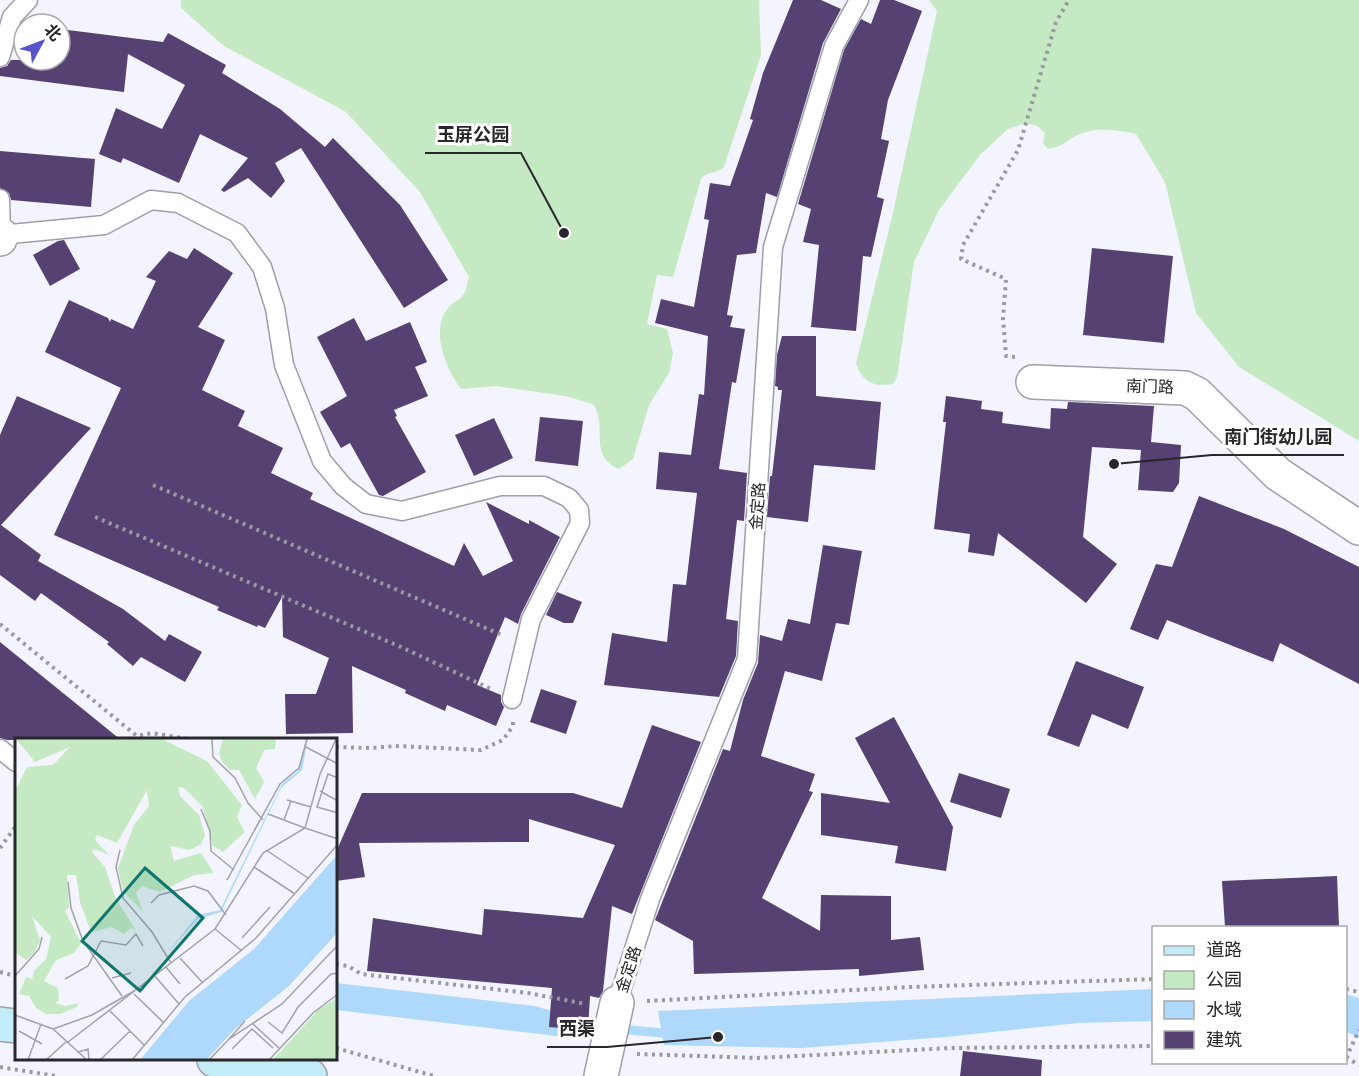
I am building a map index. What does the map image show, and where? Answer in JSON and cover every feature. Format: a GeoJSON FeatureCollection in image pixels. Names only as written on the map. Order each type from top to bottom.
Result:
{"type":"FeatureCollection","features":[{"type":"Feature","properties":{"kind":"street","name":"南门路"},"geometry":{"type":"LineString","coordinates":[[1034,382],[1185,388],[1197,394],[1278,474],[1359,528]]}},
{"type":"Feature","properties":{"kind":"street"},"geometry":{"type":"LineString","coordinates":[[603,1064],[617,1003]]}},
{"type":"Feature","properties":{"kind":"street"},"geometry":{"type":"LineString","coordinates":[[0,1024],[15,1026]]}},
{"type":"Feature","properties":{"kind":"street"},"geometry":{"type":"LineString","coordinates":[[225,1061],[307,1076]]}},
{"type":"Feature","properties":{"kind":"lane"},"geometry":{"type":"LineString","coordinates":[[0,57],[12,17],[28,0]]}},
{"type":"Feature","properties":{"kind":"lane","name":"金定路"},"geometry":{"type":"LineString","coordinates":[[617,1003],[650,899],[747,659],[773,247],[834,46],[859,0]]}},
{"type":"Feature","properties":{"kind":"lane"},"geometry":{"type":"LineString","coordinates":[[0,199],[0,236],[104,225],[151,201],[178,203],[237,233],[262,267],[275,308],[284,365],[322,461],[343,486],[366,504],[402,511],[500,486],[544,486],[569,498],[579,510],[580,523],[531,620],[512,699]]}},
{"type":"Feature","properties":{"kind":"lane"},"geometry":{"type":"LineString","coordinates":[[0,749],[15,761]]}},
{"type":"Feature","properties":{"kind":"path"},"geometry":{"type":"LineString","coordinates":[[1034,382],[1035,358],[1005,356],[1003,318],[1006,279],[961,258],[963,245],[1018,150],[1056,22],[1069,0]]}},
{"type":"Feature","properties":{"kind":"path"},"geometry":{"type":"LineString","coordinates":[[153,485],[525,645]]}},
{"type":"Feature","properties":{"kind":"path"},"geometry":{"type":"LineString","coordinates":[[95,517],[401,647],[512,699],[513,726],[503,740],[481,750],[396,746],[338,747]]}},
{"type":"Feature","properties":{"kind":"path"},"geometry":{"type":"LineString","coordinates":[[0,624],[137,738],[152,733],[181,738]]}},
{"type":"Feature","properties":{"kind":"path"},"geometry":{"type":"LineString","coordinates":[[0,848],[15,827]]}},
{"type":"Feature","properties":{"kind":"path"},"geometry":{"type":"LineString","coordinates":[[338,964],[348,966],[361,974],[528,993],[596,1006],[909,987],[1152,979]]}},
{"type":"Feature","properties":{"kind":"path"},"geometry":{"type":"LineString","coordinates":[[0,972],[15,976]]}},
{"type":"Feature","properties":{"kind":"path"},"geometry":{"type":"LineString","coordinates":[[1347,1056],[1359,1030]]}},
{"type":"Feature","properties":{"kind":"path"},"geometry":{"type":"LineString","coordinates":[[603,1064],[951,1048],[1152,1046]]}},
{"type":"Feature","properties":{"kind":"path"},"geometry":{"type":"LineString","coordinates":[[338,1049],[434,1076]]}},
{"type":"Feature","properties":{"kind":"path"},"geometry":{"type":"LineString","coordinates":[[0,1067],[56,1076]]}},
{"type":"Feature","properties":{"kind":"green space"},"geometry":{"type":"Polygon","coordinates":[[[181,0],[759,0],[761,55],[724,167],[701,179],[673,277],[657,275],[647,324],[667,329],[673,353],[669,373],[649,405],[633,459],[619,469],[609,463],[601,449],[599,422],[593,404],[565,396],[496,386],[461,389],[445,360],[440,327],[449,307],[464,293],[469,277],[420,192],[346,112],[224,46],[181,8],[181,0]]]}},
{"type":"Feature","properties":{"kind":"green space"},"geometry":{"type":"Polygon","coordinates":[[[929,0],[1359,0],[1359,441],[1239,367],[1196,313],[1165,182],[1136,134],[1114,130],[1085,132],[1048,149],[1043,143],[1045,133],[1037,126],[1026,123],[1008,129],[980,155],[939,210],[914,262],[897,377],[893,384],[886,385],[874,384],[865,379],[856,363],[892,217],[937,11],[929,0]]]}},
{"type":"Feature","properties":{"kind":"water"},"geometry":{"type":"Polygon","coordinates":[[[338,983],[535,1006],[585,1021],[582,1039],[338,1010],[338,983]]]}},
{"type":"Feature","properties":{"kind":"water"},"geometry":{"type":"Polygon","coordinates":[[[1152,989],[1152,1021],[1078,1023],[946,1037],[802,1048],[664,1045],[658,1011],[1152,989]]]}},
{"type":"Feature","properties":{"kind":"water"},"geometry":{"type":"Polygon","coordinates":[[[1347,994],[1359,998],[1359,1037],[1347,1032],[1347,994]]]}},
{"type":"Feature","properties":{"kind":"building"},"geometry":{"type":"Polygon","coordinates":[[[793,0],[821,0],[841,9],[823,43],[777,197],[766,193],[756,253],[737,255],[727,315],[733,316],[730,327],[745,329],[736,383],[732,382],[719,469],[747,473],[744,521],[737,520],[726,619],[738,621],[736,656],[719,697],[604,685],[612,633],[667,642],[673,584],[686,585],[697,493],[656,489],[659,452],[691,455],[699,394],[704,395],[708,336],[655,323],[661,299],[694,307],[709,220],[704,219],[710,183],[730,186],[753,120],[750,119],[763,73],[793,0]]]}},
{"type":"Feature","properties":{"kind":"building"},"geometry":{"type":"Polygon","coordinates":[[[880,0],[894,0],[922,11],[888,100],[881,139],[889,141],[877,197],[884,199],[871,257],[863,256],[856,331],[811,327],[819,245],[803,242],[811,209],[798,204],[844,50],[861,19],[871,24],[880,0]]]}},
{"type":"Feature","properties":{"kind":"building"},"geometry":{"type":"Polygon","coordinates":[[[72,31],[163,42],[168,33],[226,65],[222,73],[280,109],[325,147],[333,138],[400,205],[448,280],[404,308],[301,148],[275,163],[285,181],[271,198],[248,178],[224,192],[221,190],[248,158],[200,134],[179,183],[123,158],[121,163],[99,154],[116,108],[162,129],[185,85],[128,54],[124,92],[0,76],[0,68],[7,66],[11,60],[12,72],[72,72],[72,31]]]}},
{"type":"Feature","properties":{"kind":"building"},"geometry":{"type":"Polygon","coordinates":[[[0,151],[95,159],[91,207],[11,200],[9,193],[0,188],[0,151]]]}},
{"type":"Feature","properties":{"kind":"building"},"geometry":{"type":"Polygon","coordinates":[[[64,240],[80,269],[50,286],[33,255],[64,240]]]}},
{"type":"Feature","properties":{"kind":"building"},"geometry":{"type":"Polygon","coordinates":[[[194,248],[233,273],[198,327],[225,340],[202,390],[245,411],[238,426],[283,448],[271,473],[313,493],[310,499],[454,566],[464,543],[483,576],[513,561],[486,502],[529,524],[529,520],[560,537],[518,624],[505,617],[477,685],[501,695],[504,707],[496,726],[447,705],[445,711],[405,693],[406,690],[352,666],[353,733],[286,734],[285,694],[316,694],[329,658],[283,637],[282,597],[265,628],[258,625],[257,627],[217,610],[219,607],[54,535],[121,388],[45,352],[69,300],[108,318],[110,322],[111,319],[133,329],[156,281],[146,277],[169,251],[187,259],[194,248]]]}},
{"type":"Feature","properties":{"kind":"building"},"geometry":{"type":"Polygon","coordinates":[[[1092,248],[1173,256],[1164,343],[1083,335],[1092,248]]]}},
{"type":"Feature","properties":{"kind":"building"},"geometry":{"type":"Polygon","coordinates":[[[354,318],[366,341],[410,322],[427,362],[415,367],[428,396],[394,410],[397,416],[395,417],[426,472],[383,496],[379,495],[350,443],[341,448],[320,412],[347,396],[317,337],[354,318]]]}},
{"type":"Feature","properties":{"kind":"building"},"geometry":{"type":"Polygon","coordinates":[[[782,336],[816,336],[816,396],[881,402],[875,470],[814,465],[808,522],[767,517],[770,476],[772,476],[782,390],[778,390],[775,386],[777,355],[782,336]]]}},
{"type":"Feature","properties":{"kind":"building"},"geometry":{"type":"Polygon","coordinates":[[[17,396],[91,428],[1,525],[41,555],[38,561],[123,609],[165,641],[169,634],[202,652],[185,682],[141,657],[133,666],[107,644],[109,642],[41,593],[35,601],[0,575],[0,435],[17,396]]]}},
{"type":"Feature","properties":{"kind":"building"},"geometry":{"type":"Polygon","coordinates":[[[946,396],[982,401],[981,409],[1003,412],[1002,423],[1050,429],[1051,408],[1067,409],[1068,402],[1154,406],[1151,442],[1181,445],[1179,483],[1173,492],[1138,490],[1141,450],[1092,447],[1083,537],[1117,564],[1086,603],[998,533],[994,556],[968,552],[970,534],[934,529],[946,422],[943,422],[946,396]]]}},
{"type":"Feature","properties":{"kind":"building"},"geometry":{"type":"Polygon","coordinates":[[[540,417],[583,421],[578,466],[535,461],[540,417]]]}},
{"type":"Feature","properties":{"kind":"building"},"geometry":{"type":"Polygon","coordinates":[[[494,418],[513,458],[474,476],[455,435],[494,418]]]}},
{"type":"Feature","properties":{"kind":"building"},"geometry":{"type":"Polygon","coordinates":[[[1199,496],[1284,529],[1359,567],[1359,684],[1280,643],[1273,662],[1167,620],[1158,640],[1130,629],[1156,564],[1172,567],[1199,496]]]}},
{"type":"Feature","properties":{"kind":"building"},"geometry":{"type":"Polygon","coordinates":[[[823,545],[862,551],[849,625],[836,623],[822,681],[785,671],[761,756],[815,774],[809,791],[813,792],[762,898],[820,931],[821,895],[891,896],[891,940],[920,937],[924,970],[859,976],[859,969],[694,974],[693,941],[655,920],[723,749],[730,751],[743,700],[758,663],[760,635],[782,641],[788,619],[810,624],[823,545]]]}},
{"type":"Feature","properties":{"kind":"building"},"geometry":{"type":"Polygon","coordinates":[[[557,592],[582,602],[573,623],[564,623],[546,615],[557,592]]]}},
{"type":"Feature","properties":{"kind":"building"},"geometry":{"type":"Polygon","coordinates":[[[0,642],[119,738],[15,738],[15,740],[7,740],[0,738],[0,642]]]}},
{"type":"Feature","properties":{"kind":"building"},"geometry":{"type":"Polygon","coordinates":[[[1076,661],[1144,687],[1128,729],[1092,714],[1079,747],[1047,735],[1076,661]]]}},
{"type":"Feature","properties":{"kind":"building"},"geometry":{"type":"Polygon","coordinates":[[[541,689],[577,701],[566,734],[530,722],[541,689]]]}},
{"type":"Feature","properties":{"kind":"building"},"geometry":{"type":"Polygon","coordinates":[[[894,717],[953,827],[946,871],[895,863],[898,846],[821,835],[821,793],[890,803],[855,738],[894,717]]]}},
{"type":"Feature","properties":{"kind":"building"},"geometry":{"type":"Polygon","coordinates":[[[652,725],[701,742],[632,914],[612,906],[603,991],[599,998],[590,996],[588,1030],[549,1027],[552,988],[367,971],[373,918],[482,935],[484,909],[583,918],[615,845],[529,819],[529,842],[359,843],[365,877],[338,881],[338,847],[362,793],[573,793],[622,808],[652,725]]]}},
{"type":"Feature","properties":{"kind":"building"},"geometry":{"type":"Polygon","coordinates":[[[959,773],[1010,789],[1001,818],[950,802],[959,773]]]}},
{"type":"Feature","properties":{"kind":"building"},"geometry":{"type":"Polygon","coordinates":[[[1337,876],[1339,926],[1225,926],[1222,881],[1337,876]]]}},
{"type":"Feature","properties":{"kind":"building"},"geometry":{"type":"Polygon","coordinates":[[[963,1051],[1042,1060],[1041,1076],[960,1076],[963,1051]]]}},
{"type":"Feature","properties":{"kind":"waterway"},"geometry":{"type":"LineString","coordinates":[[576,1025],[673,1034]]}},
{"type":"Feature","properties":{"kind":"place","name":"玉屏公园"},"geometry":{"type":"Point","coordinates":[564,233]}},
{"type":"Feature","properties":{"kind":"place","name":"南门街幼儿园"},"geometry":{"type":"Point","coordinates":[1114,464]}},
{"type":"Feature","properties":{"kind":"place","name":"西渠"},"geometry":{"type":"Point","coordinates":[718,1037]}}]}
